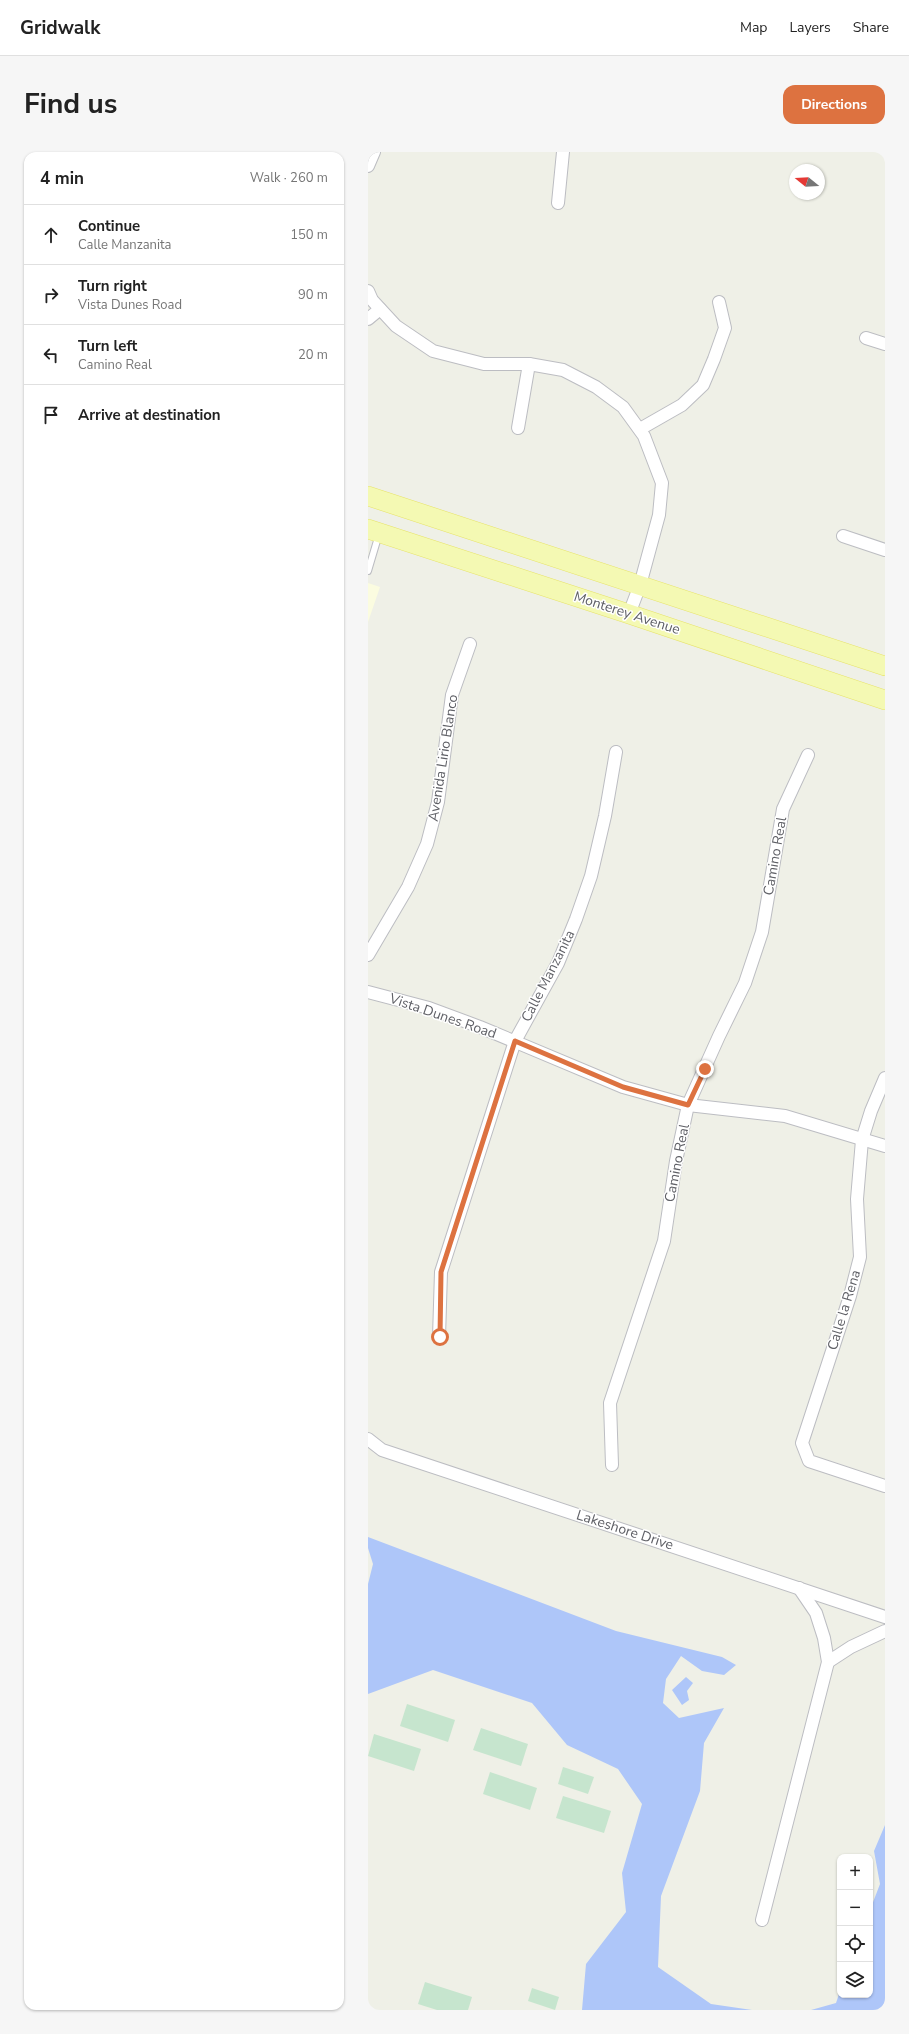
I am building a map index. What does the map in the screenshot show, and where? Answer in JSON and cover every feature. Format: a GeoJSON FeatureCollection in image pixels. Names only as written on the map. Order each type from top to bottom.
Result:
{"type":"FeatureCollection","features":[{"type":"Feature","properties":{"kind":"main road"},"geometry":{"type":"LineString","coordinates":[[368,496],[885,666]]}},
{"type":"Feature","properties":{"kind":"main road","name":"Monterey Avenue"},"geometry":{"type":"LineString","coordinates":[[374,531],[629,614],[885,700]]}},
{"type":"Feature","properties":{"kind":"street"},"geometry":{"type":"LineString","coordinates":[[368,166],[374,152]]}},
{"type":"Feature","properties":{"kind":"street"},"geometry":{"type":"LineString","coordinates":[[558,203],[563,152]]}},
{"type":"Feature","properties":{"kind":"street"},"geometry":{"type":"LineString","coordinates":[[368,291],[372,300],[396,326],[433,351],[484,364],[530,364],[563,370],[596,386],[623,407],[644,436],[662,483],[659,515],[640,585],[629,614]]}},
{"type":"Feature","properties":{"kind":"street"},"geometry":{"type":"LineString","coordinates":[[640,429],[682,405],[703,385],[725,328],[719,302]]}},
{"type":"Feature","properties":{"kind":"street"},"geometry":{"type":"LineString","coordinates":[[368,319],[380,309]]}},
{"type":"Feature","properties":{"kind":"street"},"geometry":{"type":"LineString","coordinates":[[866,338],[885,344]]}},
{"type":"Feature","properties":{"kind":"street"},"geometry":{"type":"LineString","coordinates":[[518,428],[530,364]]}},
{"type":"Feature","properties":{"kind":"street"},"geometry":{"type":"LineString","coordinates":[[843,536],[885,550]]}},
{"type":"Feature","properties":{"kind":"street","name":"Avenida Lirio Blanco"},"geometry":{"type":"LineString","coordinates":[[368,955],[408,888],[426,844],[438,802],[452,695],[470,644]]}},
{"type":"Feature","properties":{"kind":"street","name":"Calle Manzanita"},"geometry":{"type":"LineString","coordinates":[[440,1337],[441,1272],[515,1041],[558,962],[592,876],[605,816],[616,752]]}},
{"type":"Feature","properties":{"kind":"street","name":"Camino Real"},"geometry":{"type":"LineString","coordinates":[[612,1464],[610,1403],[664,1241],[676,1161],[688,1105],[745,983],[762,932],[783,809],[808,755]]}},
{"type":"Feature","properties":{"kind":"street","name":"Vista Dunes Road"},"geometry":{"type":"LineString","coordinates":[[368,992],[429,1008],[515,1041],[623,1087],[688,1105],[785,1116],[885,1146]]}},
{"type":"Feature","properties":{"kind":"street","name":"Calle la Rena"},"geometry":{"type":"LineString","coordinates":[[885,1078],[871,1111],[862,1140],[857,1199],[860,1258],[850,1296],[802,1443],[809,1461],[885,1486]]}},
{"type":"Feature","properties":{"kind":"street","name":"Lakeshore Drive"},"geometry":{"type":"LineString","coordinates":[[368,1439],[382,1450],[885,1617]]}},
{"type":"Feature","properties":{"kind":"street"},"geometry":{"type":"LineString","coordinates":[[762,1920],[828,1662],[824,1638],[816,1613],[799,1588]]}},
{"type":"Feature","properties":{"kind":"street"},"geometry":{"type":"LineString","coordinates":[[828,1662],[851,1647],[885,1631]]}},
{"type":"Feature","properties":{"kind":"lane"},"geometry":{"type":"LineString","coordinates":[[368,571],[374,531]]}},
{"type":"Feature","properties":{"kind":"shaded area"},"geometry":{"type":"Polygon","coordinates":[[[368,583],[380,587],[368,622],[368,583]]]}},
{"type":"Feature","properties":{"kind":"shaded area"},"geometry":{"type":"Polygon","coordinates":[[[407,1704],[455,1720],[448,1742],[400,1726],[407,1704]]]}},
{"type":"Feature","properties":{"kind":"shaded area"},"geometry":{"type":"Polygon","coordinates":[[[481,1728],[528,1744],[521,1766],[473,1750],[481,1728]]]}},
{"type":"Feature","properties":{"kind":"shaded area"},"geometry":{"type":"Polygon","coordinates":[[[374,1734],[421,1749],[414,1771],[368,1756],[374,1734]]]}},
{"type":"Feature","properties":{"kind":"shaded area"},"geometry":{"type":"Polygon","coordinates":[[[563,1767],[594,1777],[588,1794],[558,1784],[563,1767]]]}},
{"type":"Feature","properties":{"kind":"shaded area"},"geometry":{"type":"Polygon","coordinates":[[[490,1772],[537,1788],[530,1810],[483,1794],[490,1772]]]}},
{"type":"Feature","properties":{"kind":"shaded area"},"geometry":{"type":"Polygon","coordinates":[[[563,1796],[611,1811],[604,1833],[556,1818],[563,1796]]]}},
{"type":"Feature","properties":{"kind":"shaded area"},"geometry":{"type":"Polygon","coordinates":[[[425,1982],[472,1997],[468,2010],[437,2010],[418,2004],[425,1982]]]}},
{"type":"Feature","properties":{"kind":"shaded area"},"geometry":{"type":"Polygon","coordinates":[[[532,1988],[559,1997],[555,2010],[528,2001],[532,1988]]]}},
{"type":"Feature","properties":{"kind":"water"},"geometry":{"type":"Polygon","coordinates":[[[368,1537],[616,1631],[722,1657],[736,1665],[724,1675],[702,1671],[681,1656],[666,1679],[663,1703],[679,1718],[724,1708],[704,1743],[700,1791],[661,1896],[658,1967],[711,2004],[752,2010],[582,2010],[586,1964],[626,1912],[622,1873],[642,1804],[618,1769],[567,1745],[532,1703],[433,1670],[368,1694],[368,1584],[373,1564],[368,1548],[368,1537]]]}},
{"type":"Feature","properties":{"kind":"water"},"geometry":{"type":"Polygon","coordinates":[[[686,1677],[693,1683],[687,1691],[689,1700],[682,1705],[672,1690],[686,1677]]]}},
{"type":"Feature","properties":{"kind":"water"},"geometry":{"type":"Polygon","coordinates":[[[885,1825],[885,2010],[811,2010],[836,2003],[838,1998],[873,1998],[873,1902],[880,1884],[874,1851],[885,1825]]]}},
{"type":"Feature","properties":{"kind":"route"},"geometry":{"type":"LineString","coordinates":[[440,1337],[441,1272],[515,1041],[623,1087],[688,1105],[705,1069]]}}]}
